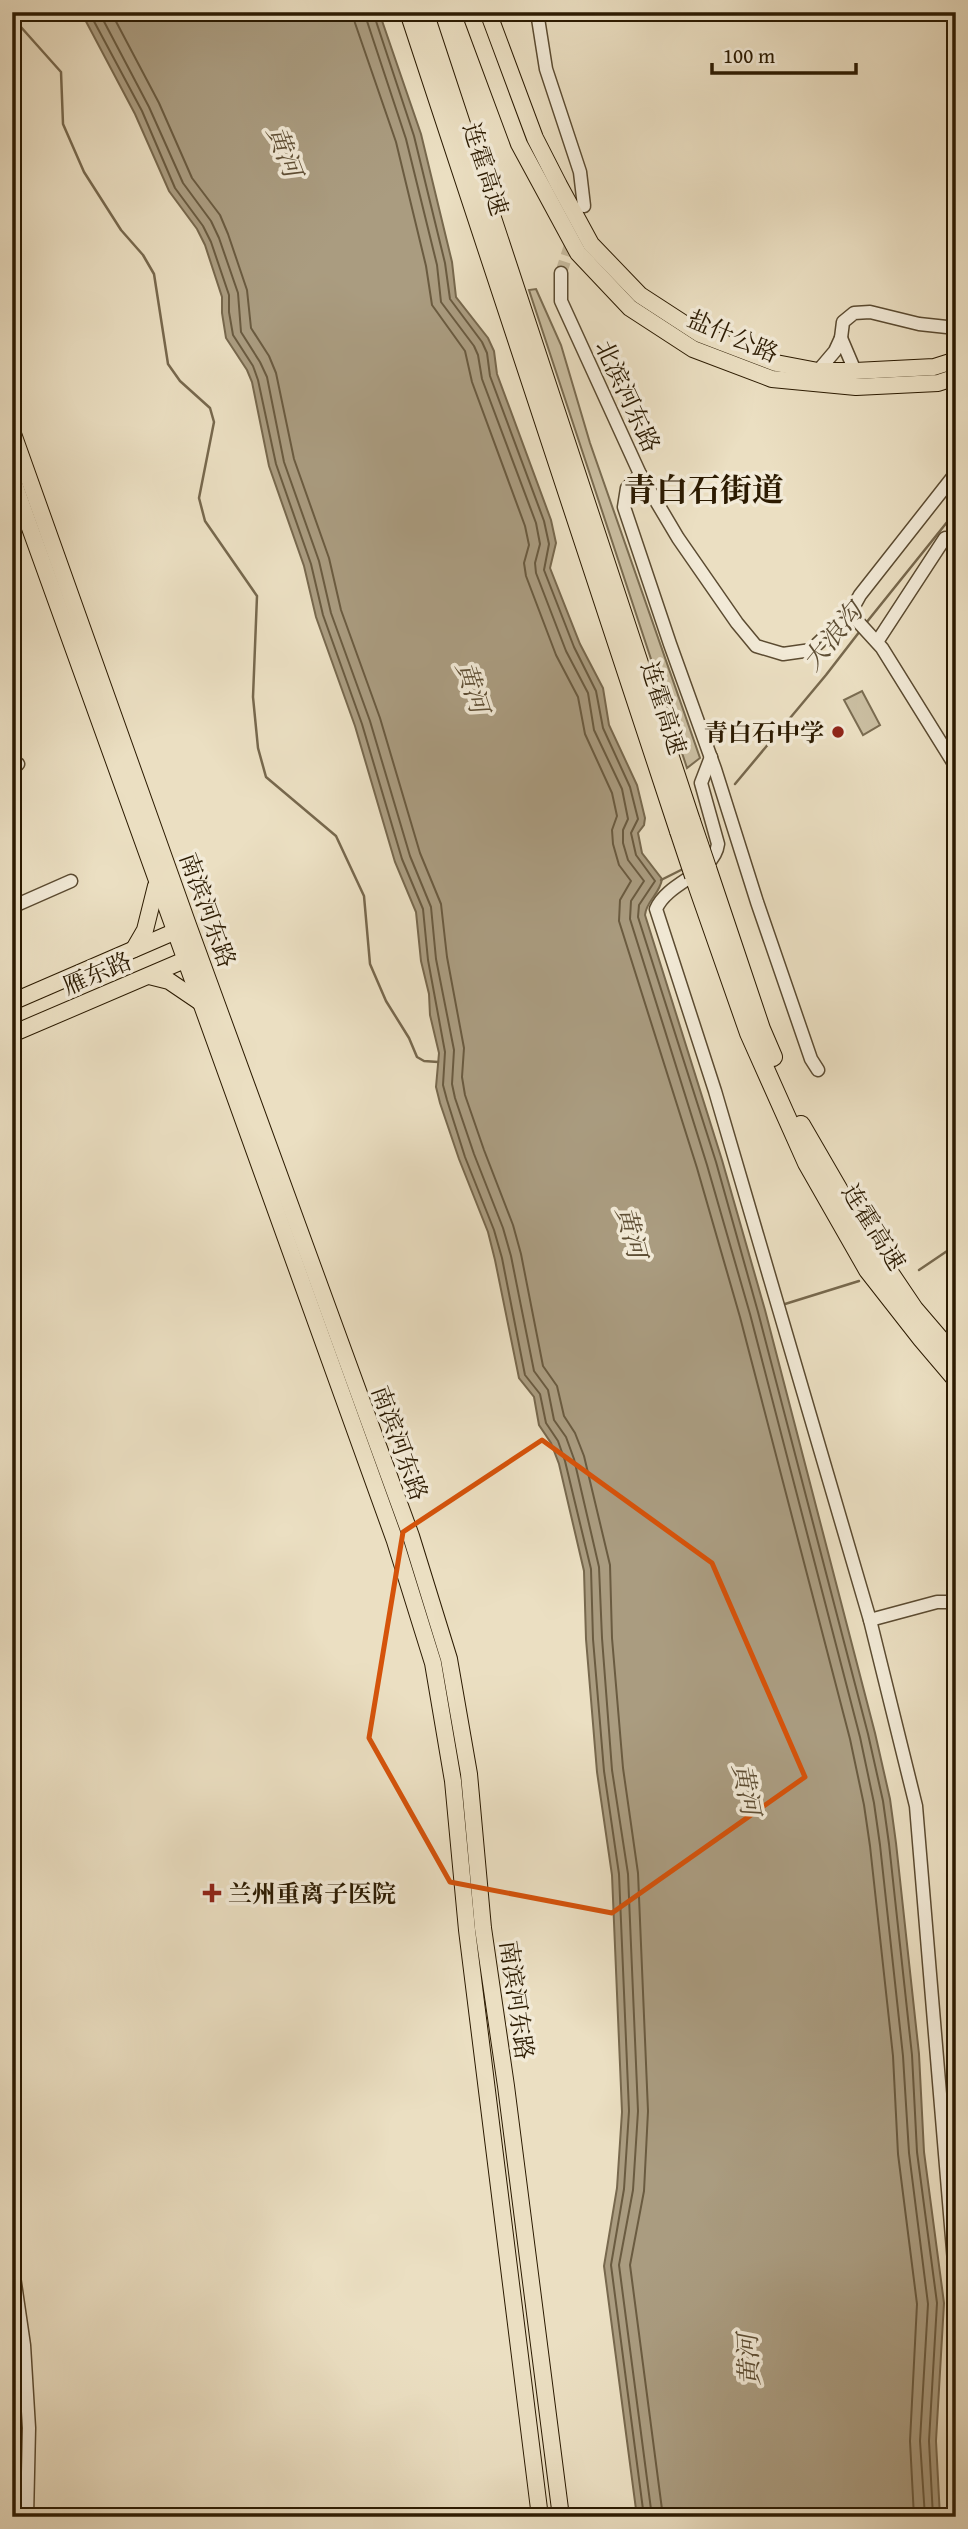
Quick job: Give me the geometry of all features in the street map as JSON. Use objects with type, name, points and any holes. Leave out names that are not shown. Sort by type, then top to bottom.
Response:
[{"type":"highway","name":"连霍高速","points":[[409,12],[685,826],[761,1029],[802,1126],[870,1244],[914,1309],[956,1358]]},
{"type":"highway","name":"连霍高速","points":[[424,12],[685,826]]},
{"type":"highway","name":"连霍高速","points":[[701,872],[749,1033],[807,1163],[868,1270],[956,1379]]},
{"type":"main road","name":"盐什公路","points":[[470,12],[519,144],[578,253],[630,308],[693,349],[772,379],[856,387],[938,383],[956,377]]},
{"type":"main road","name":"盐什公路","points":[[488,12],[535,138],[591,244],[640,295],[700,334],[776,363],[818,371],[855,371],[934,367],[956,360]]},
{"type":"main road","name":"南滨河东路","points":[[12,431],[181,928],[330,1341],[433,1663],[453,1782],[467,1930],[540,2517]]},
{"type":"main road","name":"南滨河东路","points":[[12,478],[157,883],[181,928]]},
{"type":"main road","points":[[134,949],[145,930],[157,883]]},
{"type":"main road","name":"雁东路","points":[[12,1002],[181,928]]},
{"type":"main road","name":"南滨河东路","points":[[192,957],[200,1002],[330,1341],[411,1536],[449,1659],[469,1774],[483,1928],[561,2517]]},
{"type":"main road","name":"雁东路","points":[[12,1034],[192,957]]},
{"type":"main road","points":[[149,976],[169,981],[200,1002]]},
{"type":"street","points":[[537,12],[545,69],[580,172],[584,206]]},
{"type":"street","name":"北滨河东路","points":[[561,273],[561,301],[640,474],[678,538],[756,646],[783,653],[811,650],[854,617]]},
{"type":"street","points":[[818,371],[835,351],[841,338],[843,322],[854,313],[870,312],[919,324],[956,328]]},
{"type":"street","points":[[841,338],[855,371]]},
{"type":"street","points":[[956,473],[860,595],[854,617],[875,639],[956,767]]},
{"type":"street","points":[[640,474],[626,488],[624,507],[715,769],[811,1059],[818,1070]]},
{"type":"street","points":[[875,639],[945,538],[956,545]]},
{"type":"street","points":[[710,757],[701,783],[718,844],[717,852],[713,860],[660,900],[656,909],[716,1091],[870,1620],[916,1806],[956,2286]]},
{"type":"street","points":[[12,907],[71,881]]},
{"type":"street","points":[[870,1620],[937,1602],[956,1602]]},
{"type":"street","points":[[12,2263],[24,2345],[29,2428],[27,2517]]},
{"type":"highlighted area","points":[[542,1440],[712,1563],[805,1777],[612,1913],[450,1882],[369,1738],[403,1532]]},
{"type":"shaded area","points":[[536,289],[561,345],[590,443],[700,758],[687,768],[529,290]]},
{"type":"shaded area","points":[[862,691],[880,725],[863,735],[844,700]]},
{"type":"water","name":"黄河","points":[[81,12],[379,12],[421,134],[452,262],[456,297],[488,338],[494,351],[497,374],[551,520],[556,543],[550,568],[580,644],[603,688],[609,725],[637,785],[645,818],[638,833],[642,853],[662,879],[645,915],[722,1160],[765,1310],[890,1799],[919,2054],[924,2152],[944,2303],[936,2441],[940,2517],[637,2517],[604,2266],[617,2188],[622,2112],[612,1875],[597,1772],[586,1639],[584,1571],[559,1464],[551,1443],[539,1425],[534,1397],[519,1378],[488,1232],[440,1103],[436,1087],[439,1053],[421,961],[416,912],[395,862],[355,726],[316,617],[304,566],[269,466],[252,382],[226,338],[222,297],[205,245],[197,229],[169,191],[135,114]]},
{"type":"waterway","points":[[12,17],[61,72],[63,124],[84,172],[121,230],[143,255],[154,274],[168,364],[180,381],[210,408],[214,422],[199,498],[205,521],[257,596],[253,697],[258,748],[266,777],[336,836],[364,896],[370,964],[386,1001],[409,1038],[417,1057],[424,1061],[438,1062]]},
{"type":"waterway","name":"大浪沟","points":[[866,623],[956,511]]},
{"type":"waterway","name":"大浪沟","points":[[735,784],[860,631]]},
{"type":"waterway","name":"大浪沟","points":[[661,880],[683,869]]},
{"type":"waterway","points":[[919,1270],[956,1245]]},
{"type":"waterway","points":[[785,1304],[859,1281]]},
{"type":"tunnel","points":[[561,273],[573,236]]},
{"type":"place","name":"青白石中学","points":[[838,732]]},
{"type":"place","name":"兰州重离子医院","points":[[212,1893]]},
{"type":"district","name":"青白石街道","points":[[704,489]]}]
